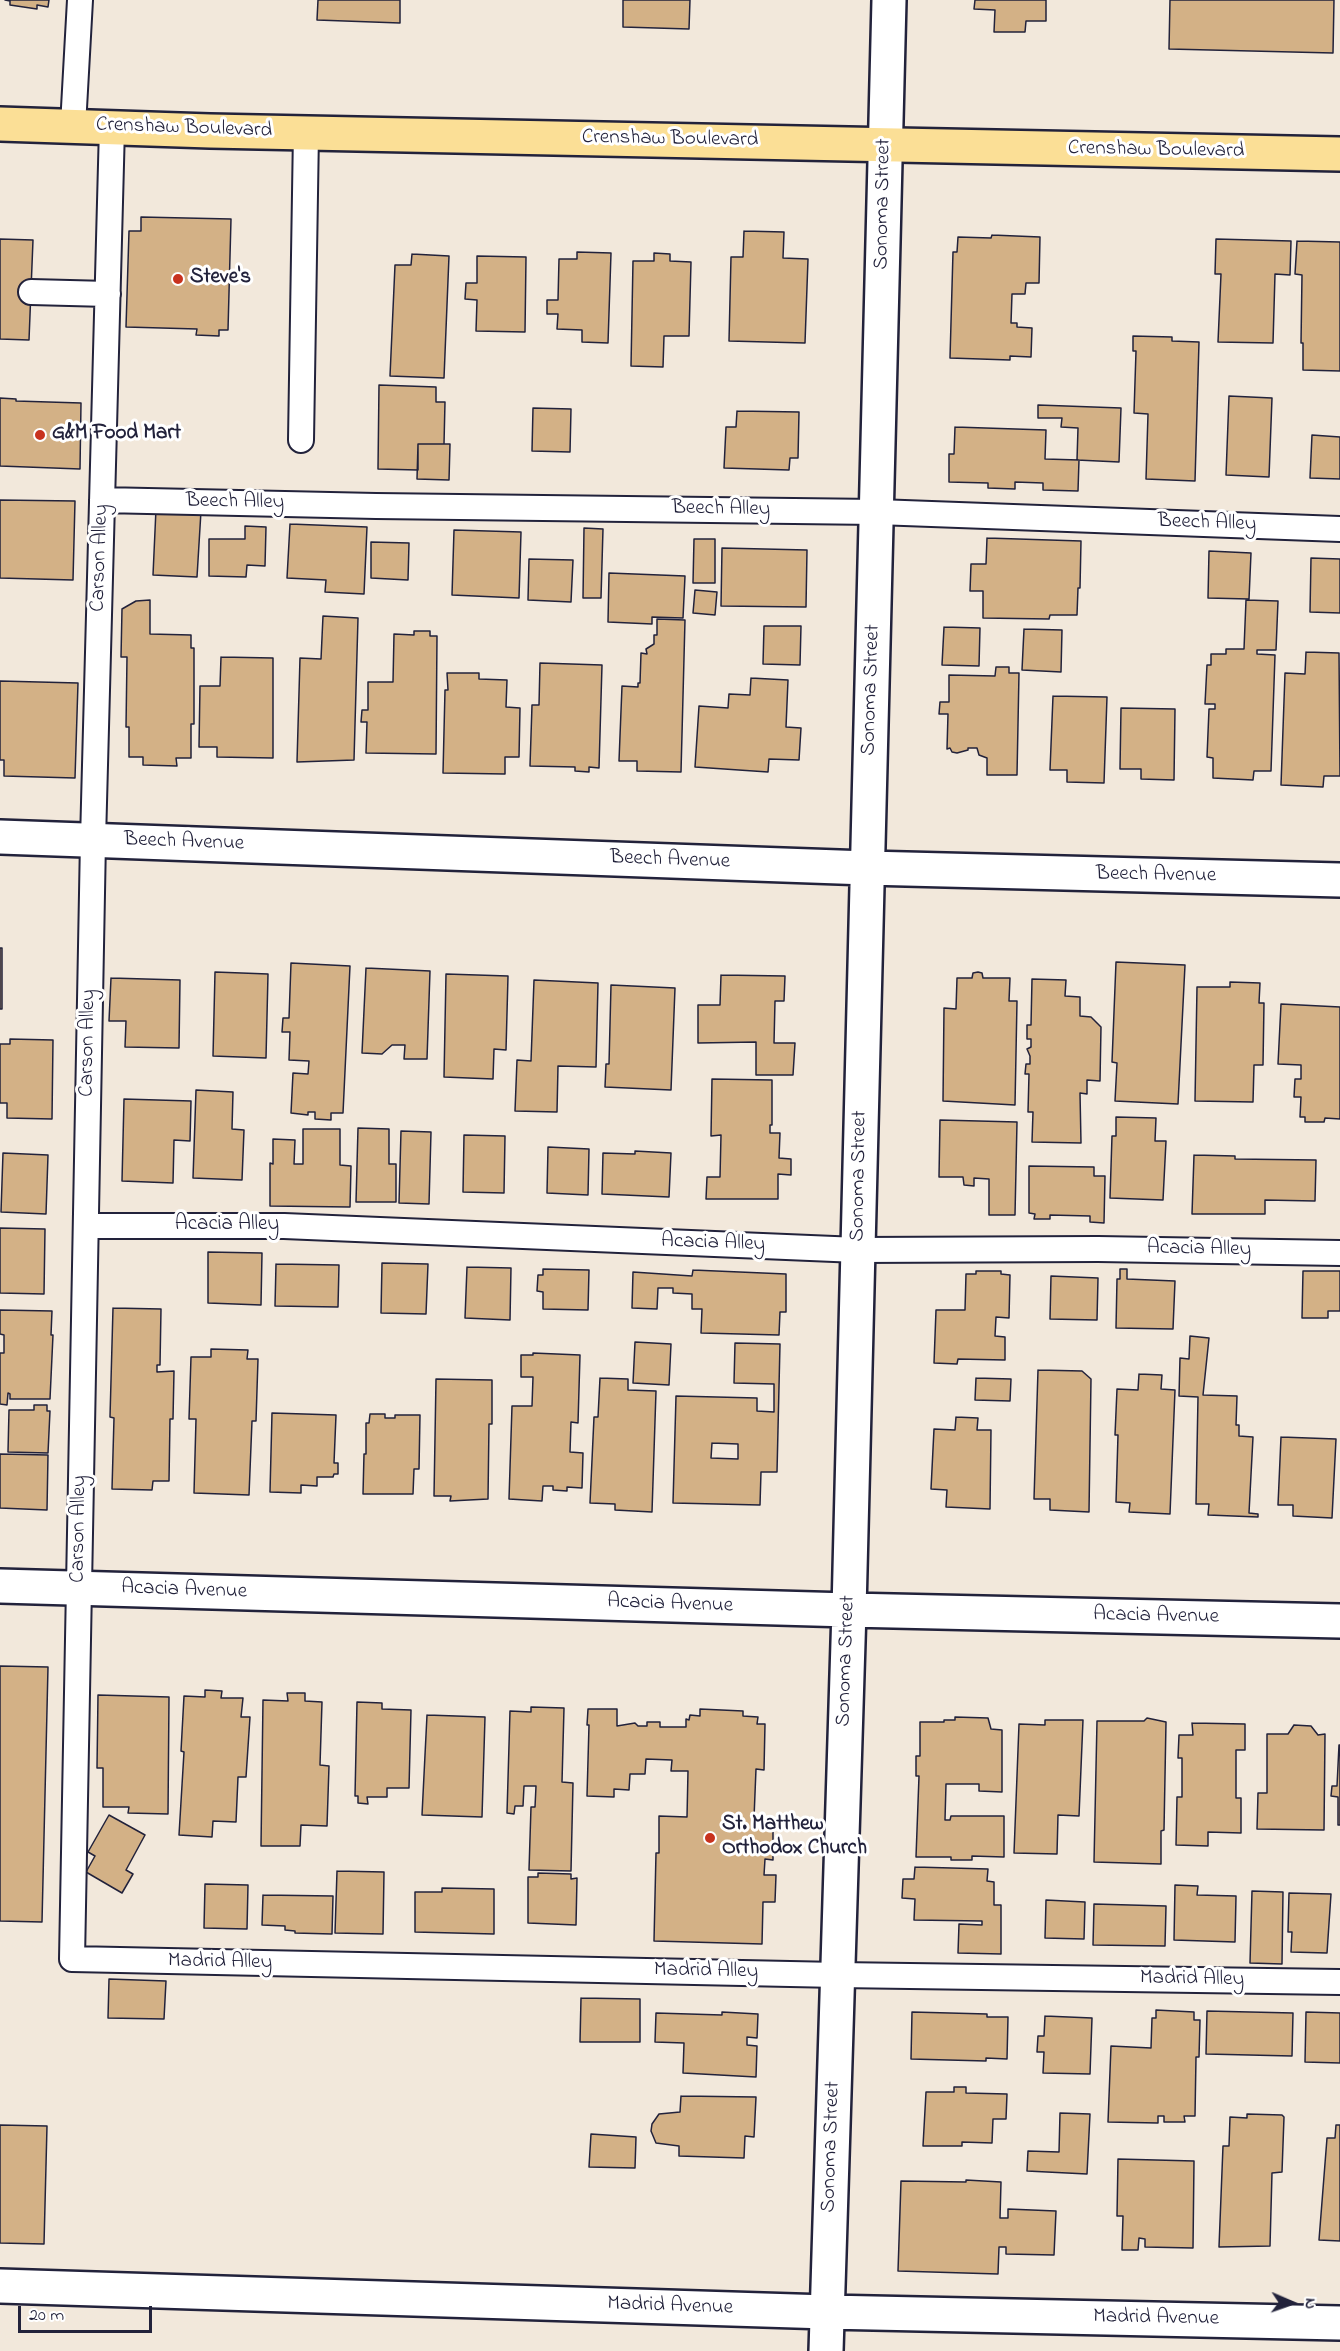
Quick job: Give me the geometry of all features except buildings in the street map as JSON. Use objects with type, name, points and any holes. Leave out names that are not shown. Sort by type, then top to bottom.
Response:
[{"type":"main road","name":"Crenshaw Boulevard","points":[[0,123],[112,128],[886,146],[1340,154]]},
{"type":"street","name":"Sonoma Street","points":[[826,2351],[849,1610],[889,0]]},
{"type":"street","name":"Beech Avenue","points":[[0,837],[867,868],[1340,880]]},
{"type":"street","name":"Acacia Avenue","points":[[0,1586],[849,1610],[1340,1621]]},
{"type":"street","name":"Madrid Avenue","points":[[0,2286],[827,2312],[1340,2323]]},
{"type":"lane","points":[[73,126],[80,0]]},
{"type":"lane","name":"Carson Alley","points":[[72,1959],[93,840],[112,128]]},
{"type":"lane","points":[[301,440],[306,132]]},
{"type":"lane","points":[[31,292],[108,294]]},
{"type":"lane","name":"Beech Alley","points":[[102,500],[364,506],[877,512],[1340,529]]},
{"type":"lane","name":"Acacia Alley","points":[[86,1226],[284,1226],[858,1250],[1098,1249],[1340,1253]]},
{"type":"lane","name":"Madrid Alley","points":[[72,1959],[838,1975],[1340,1982]]},
{"type":"place","name":"Steve's","points":[[178,279]]},
{"type":"place","name":"G&M Food Mart","points":[[40,435]]},
{"type":"place","name":"St. Matthew Orthodox Church","points":[[710,1838]]}]
